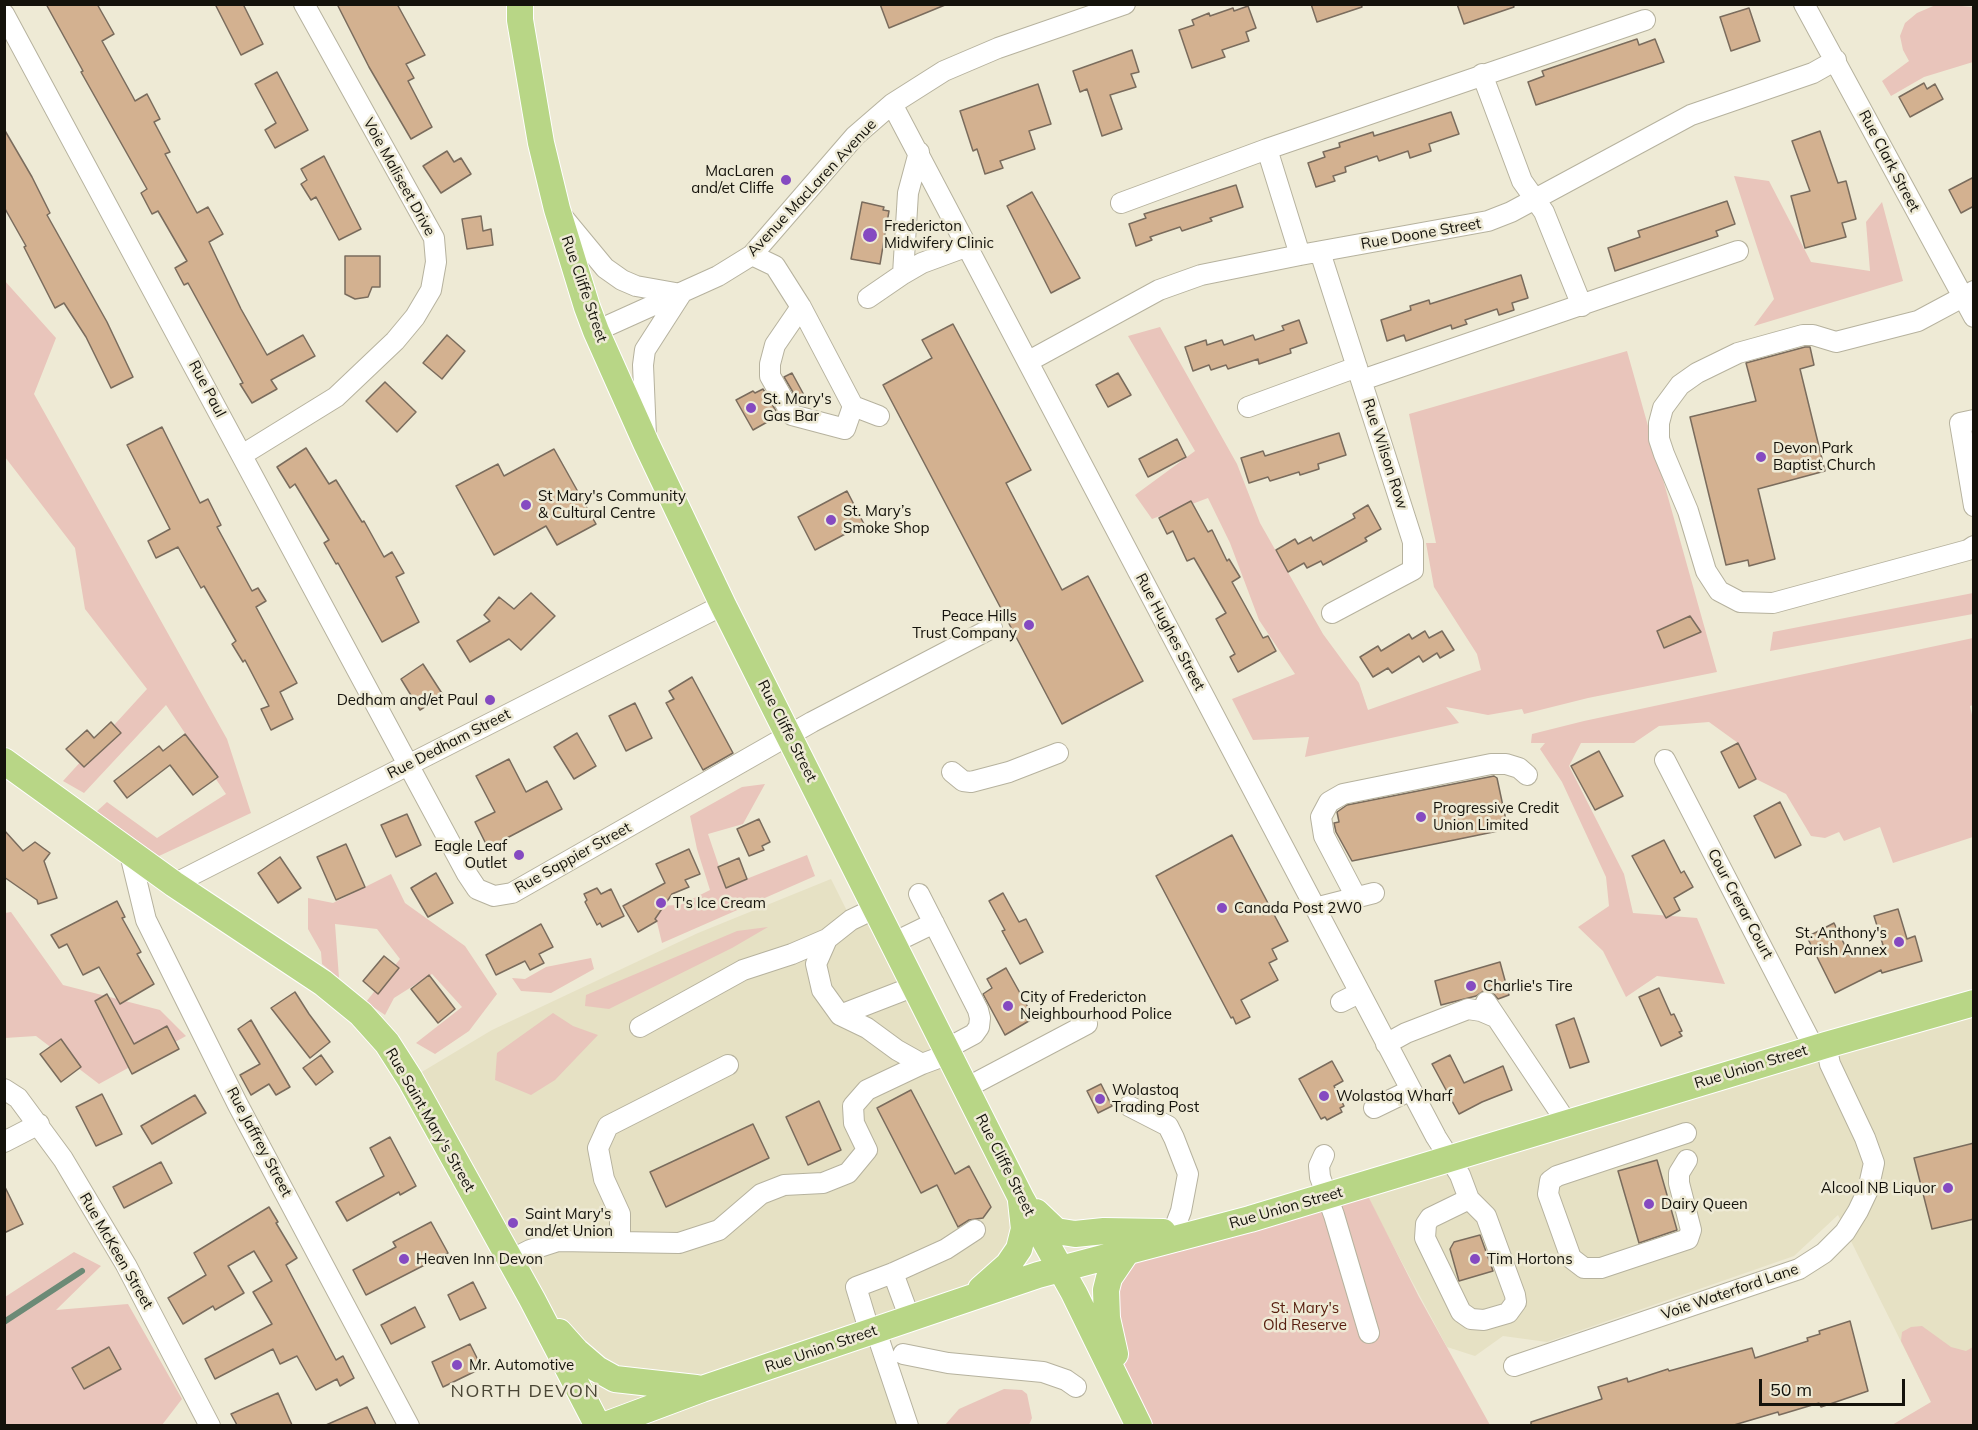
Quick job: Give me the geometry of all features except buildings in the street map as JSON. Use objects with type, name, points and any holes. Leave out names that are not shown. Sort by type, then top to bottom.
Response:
[{"type":"main road","name":"Rue Cliffe Street","points":[[520,4],[520,20],[541,143],[557,209],[596,331],[723,605],[947,1052],[1021,1198],[1061,1269],[1138,1425]]},
{"type":"main road","name":"Rue Saint Mary's Street","points":[[4,761],[174,884],[323,983],[361,1014],[387,1043],[415,1088],[532,1299],[598,1425]]},
{"type":"main road","name":"Rue Union Street","points":[[603,1425],[971,1297],[1061,1269],[1082,1265],[1184,1232],[1250,1219],[1327,1197],[1820,1047],[1974,1003]]},
{"type":"main road","points":[[1021,1198],[1056,1231],[1075,1234],[1104,1231],[1184,1232]]},
{"type":"main road","points":[[971,1297],[1008,1265],[1019,1249],[1024,1229],[1021,1198]]},
{"type":"main road","points":[[1125,1399],[1107,1318],[1106,1290],[1109,1278],[1128,1250]]},
{"type":"main road","points":[[532,1299],[576,1351],[597,1369],[615,1379],[702,1389]]},
{"type":"street","name":"Voie Maliseet Drive","points":[[242,455],[336,397],[366,370],[415,317],[431,290],[436,262],[434,238],[304,4]]},
{"type":"street","name":"Avenue MacLaren Avenue","points":[[596,331],[718,276],[752,255],[855,136],[892,104],[944,71],[998,48],[1125,4]]},
{"type":"street","name":"Rue Clark Street","points":[[1804,4],[1967,294],[1974,317]]},
{"type":"street","name":"Rue Paul","points":[[4,14],[409,764]]},
{"type":"street","points":[[1121,203],[1267,149],[1645,20]]},
{"type":"street","name":"Rue Doone Street","points":[[1029,361],[1160,290],[1202,275],[1488,221],[1691,115],[1813,74],[1836,60]]},
{"type":"street","points":[[1482,74],[1522,181],[1544,212],[1582,306]]},
{"type":"street","name":"Rue Hughes Street","points":[[892,104],[1386,1044],[1436,1137],[1460,1175],[1469,1199],[1486,1216],[1516,1302],[1508,1313],[1484,1320],[1471,1319],[1461,1312],[1425,1238],[1426,1224],[1430,1218],[1469,1199]]},
{"type":"street","points":[[1267,149],[1300,255]]},
{"type":"street","points":[[903,274],[908,193],[919,152]]},
{"type":"street","points":[[557,209],[605,268],[622,280],[636,286],[681,294],[645,350],[643,365],[646,443]]},
{"type":"street","points":[[868,298],[922,263],[968,246]]},
{"type":"street","points":[[1248,407],[1582,306],[1738,251]]},
{"type":"street","name":"Rue Wilson Row","points":[[1320,252],[1413,542],[1413,570],[1332,613]]},
{"type":"street","points":[[752,255],[775,266],[801,306],[853,405],[879,416]]},
{"type":"street","points":[[1967,294],[1917,321],[1836,342],[1813,335],[1803,335],[1738,353],[1697,373],[1680,385],[1663,408],[1659,423],[1659,439],[1685,505],[1711,582],[1719,591],[1740,602],[1773,603],[1968,550],[1974,546]]},
{"type":"street","points":[[801,306],[775,345],[770,364],[770,376],[792,415],[845,429],[853,405]]},
{"type":"street","points":[[1974,420],[1960,423],[1974,506]]},
{"type":"street","name":"Rue Dedham Street","points":[[174,884],[723,605]]},
{"type":"street","name":"Rue Sappier Street","points":[[409,764],[477,889],[494,896],[512,893],[789,735],[992,628]]},
{"type":"street","points":[[952,772],[963,781],[971,782],[1009,772],[1058,753]]},
{"type":"street","name":"Cour Crerar Court","points":[[1665,760],[1820,1047]]},
{"type":"street","points":[[1316,908],[1365,895],[1324,836],[1321,817],[1329,802],[1342,794],[1491,764],[1519,768],[1527,775]]},
{"type":"street","name":"Rue Jaffrey Street","points":[[129,850],[146,920],[238,1105],[409,1425]]},
{"type":"street","points":[[510,1260],[558,1241],[679,1244],[719,1230],[761,1194],[784,1185],[823,1183],[848,1173],[867,1150],[854,1123],[853,1106],[867,1090],[947,1052],[974,1034],[979,1027],[978,1010],[919,894]]},
{"type":"street","points":[[640,1027],[743,970],[792,954],[827,939],[851,920],[876,908]]},
{"type":"street","points":[[893,943],[934,923]]},
{"type":"street","points":[[827,939],[816,964],[822,990],[840,1015],[867,1028],[897,1050],[922,1064]]},
{"type":"street","points":[[840,1015],[915,986]]},
{"type":"street","points":[[1341,1002],[1359,993]]},
{"type":"street","points":[[1386,1044],[1406,1033],[1468,1010],[1490,1010],[1567,1123]]},
{"type":"street","points":[[966,1088],[1087,1024]]},
{"type":"street","name":"Voie Waterford Lane","points":[[1514,1366],[1798,1269],[1824,1253],[1845,1232],[1868,1190],[1874,1162],[1865,1138],[1820,1047]]},
{"type":"street","points":[[620,1241],[620,1214],[604,1179],[598,1148],[608,1126],[728,1065]]},
{"type":"street","name":"Rue McKeen Street","points":[[4,1089],[18,1098],[63,1159],[126,1264],[210,1425]]},
{"type":"street","points":[[1374,1108],[1411,1090]]},
{"type":"street","points":[[1129,1106],[1168,1126],[1174,1137],[1188,1174],[1181,1211],[1184,1232]]},
{"type":"street","points":[[4,1142],[39,1124]]},
{"type":"street","points":[[1686,1133],[1557,1176],[1550,1181],[1548,1194],[1571,1258],[1577,1264],[1592,1269],[1688,1239],[1691,1230],[1679,1183],[1679,1173],[1687,1160]]},
{"type":"street","points":[[1324,1155],[1319,1166],[1320,1177],[1334,1215],[1368,1333]]},
{"type":"street","points":[[908,1425],[856,1287],[946,1249],[975,1230]]},
{"type":"street","points":[[893,1273],[910,1319]]},
{"type":"street","points":[[903,1354],[948,1363],[1043,1372],[1066,1380],[1076,1387]]},
{"type":"shaded area","points":[[831,879],[851,919],[876,908],[1024,1229],[971,1297],[876,1331],[908,1425],[598,1425],[410,1079],[492,1030],[698,933]]},
{"type":"shaded area","points":[[1973,1003],[1973,1379],[1931,1402],[1838,1215],[1794,1256],[1547,1342],[1503,1336],[1475,1356],[1447,1347],[1363,1186]]},
{"type":"green space","points":[[1938,4],[1973,7],[1973,62],[1924,77],[1891,96],[1882,81],[1909,61],[1903,50],[1900,36],[1905,23],[1917,13]]},
{"type":"green space","points":[[1734,176],[1769,181],[1811,262],[1870,271],[1866,222],[1882,202],[1903,281],[1754,326],[1774,299]]},
{"type":"green space","points":[[4,280],[56,338],[34,394],[227,739],[251,813],[159,856],[95,813],[107,802],[157,838],[226,794],[166,705],[84,793],[63,781],[147,689],[85,609],[75,548],[5,457]]},
{"type":"green space","points":[[1160,327],[1237,464],[1260,523],[1323,634],[1359,683],[1368,710],[1481,670],[1477,654],[1434,587],[1426,543],[1436,543],[1409,414],[1627,351],[1717,672],[1588,698],[1524,714],[1522,709],[1488,715],[1446,707],[1459,723],[1305,757],[1309,737],[1253,740],[1232,699],[1295,674],[1259,620],[1230,543],[1208,498],[1152,519],[1135,495],[1195,451],[1128,336]]},
{"type":"green space","points":[[1973,593],[1973,614],[1770,651],[1773,632]]},
{"type":"green space","points":[[1973,638],[1973,705],[1970,706],[1974,724],[1973,837],[1893,863],[1880,827],[1844,841],[1839,832],[1825,838],[1811,836],[1786,794],[1756,779],[1738,743],[1709,722],[1659,726],[1634,743],[1581,743],[1569,766],[1624,874],[1633,913],[1697,918],[1725,984],[1657,976],[1626,997],[1603,951],[1578,927],[1609,906],[1606,877],[1562,782],[1540,749],[1545,743],[1531,743],[1532,734]]},
{"type":"green space","points":[[765,784],[743,824],[708,834],[726,887],[807,855],[815,876],[662,943],[653,906],[680,905],[710,890],[697,849],[690,816],[742,787]]},
{"type":"green space","points":[[391,874],[405,903],[465,946],[497,994],[469,1031],[435,1054],[416,1043],[462,1007],[432,974],[394,998],[385,1015],[366,1002],[400,959],[377,929],[335,924],[339,978],[322,964],[321,952],[308,929],[308,898],[333,903]]},
{"type":"green space","points":[[11,912],[63,985],[160,1010],[186,1036],[99,1084],[36,1036],[5,1038],[5,913]]},
{"type":"green space","points":[[768,927],[732,948],[609,1009],[585,1006],[586,995],[737,931]]},
{"type":"green space","points":[[591,958],[594,969],[551,993],[521,991],[512,978],[525,979],[546,967]]},
{"type":"green space","points":[[553,1013],[573,1026],[598,1035],[555,1080],[531,1095],[495,1080],[497,1053]]},
{"type":"green space","name":"St. Mary's Old Reserve","points":[[1363,1186],[1419,1297],[1490,1425],[1139,1425],[1125,1399],[1109,1278],[1128,1250]]},
{"type":"green space","points":[[74,1252],[101,1266],[56,1310],[128,1304],[182,1399],[162,1425],[5,1426],[5,1297]]},
{"type":"green space","points":[[1922,1326],[1951,1347],[1966,1351],[1973,1347],[1973,1425],[1892,1425],[1931,1402],[1901,1341],[1902,1332],[1911,1327]]},
{"type":"green space","points":[[1004,1389],[1022,1390],[1027,1394],[1032,1418],[1029,1425],[945,1425],[959,1409]]},
{"type":"waterway","points":[[4,1322],[82,1271]]},
{"type":"place","name":"MacLaren and/et Cliffe","points":[[786,180]]},
{"type":"place","name":"Fredericton Midwifery Clinic","points":[[870,235]]},
{"type":"place","name":"St. Mary's Gas Bar","points":[[751,408]]},
{"type":"place","name":"Devon Park Baptist Church","points":[[1761,457]]},
{"type":"place","name":"St Mary's Community & Cultural Centre","points":[[526,505]]},
{"type":"place","name":"St. Mary’s Smoke Shop","points":[[831,520]]},
{"type":"place","name":"Peace Hills Trust Company","points":[[1029,625]]},
{"type":"place","name":"Dedham and/et Paul","points":[[490,700]]},
{"type":"place","name":"Progressive Credit Union Limited","points":[[1421,817]]},
{"type":"place","name":"Eagle Leaf Outlet","points":[[519,855]]},
{"type":"place","name":"T's Ice Cream","points":[[661,903]]},
{"type":"place","name":"Canada Post 2W0","points":[[1222,908]]},
{"type":"place","name":"St. Anthony's Parish Annex","points":[[1899,942]]},
{"type":"place","name":"Charlie's Tire","points":[[1471,986]]},
{"type":"place","name":"City of Fredericton Neighbourhood Police","points":[[1008,1006]]},
{"type":"place","name":"Wolastoq Wharf","points":[[1324,1096]]},
{"type":"place","name":"Wolastoq Trading Post","points":[[1100,1099]]},
{"type":"place","name":"Alcool NB Liquor","points":[[1948,1188]]},
{"type":"place","name":"Dairy Queen","points":[[1649,1204]]},
{"type":"place","name":"Saint Mary's and/et Union","points":[[513,1223]]},
{"type":"place","name":"Heaven Inn Devon","points":[[404,1259]]},
{"type":"place","name":"Tim Hortons","points":[[1475,1259]]},
{"type":"place","name":"Mr. Automotive","points":[[457,1365]]},
{"type":"district","name":"NORTH DEVON","points":[[525,1392]]}]
